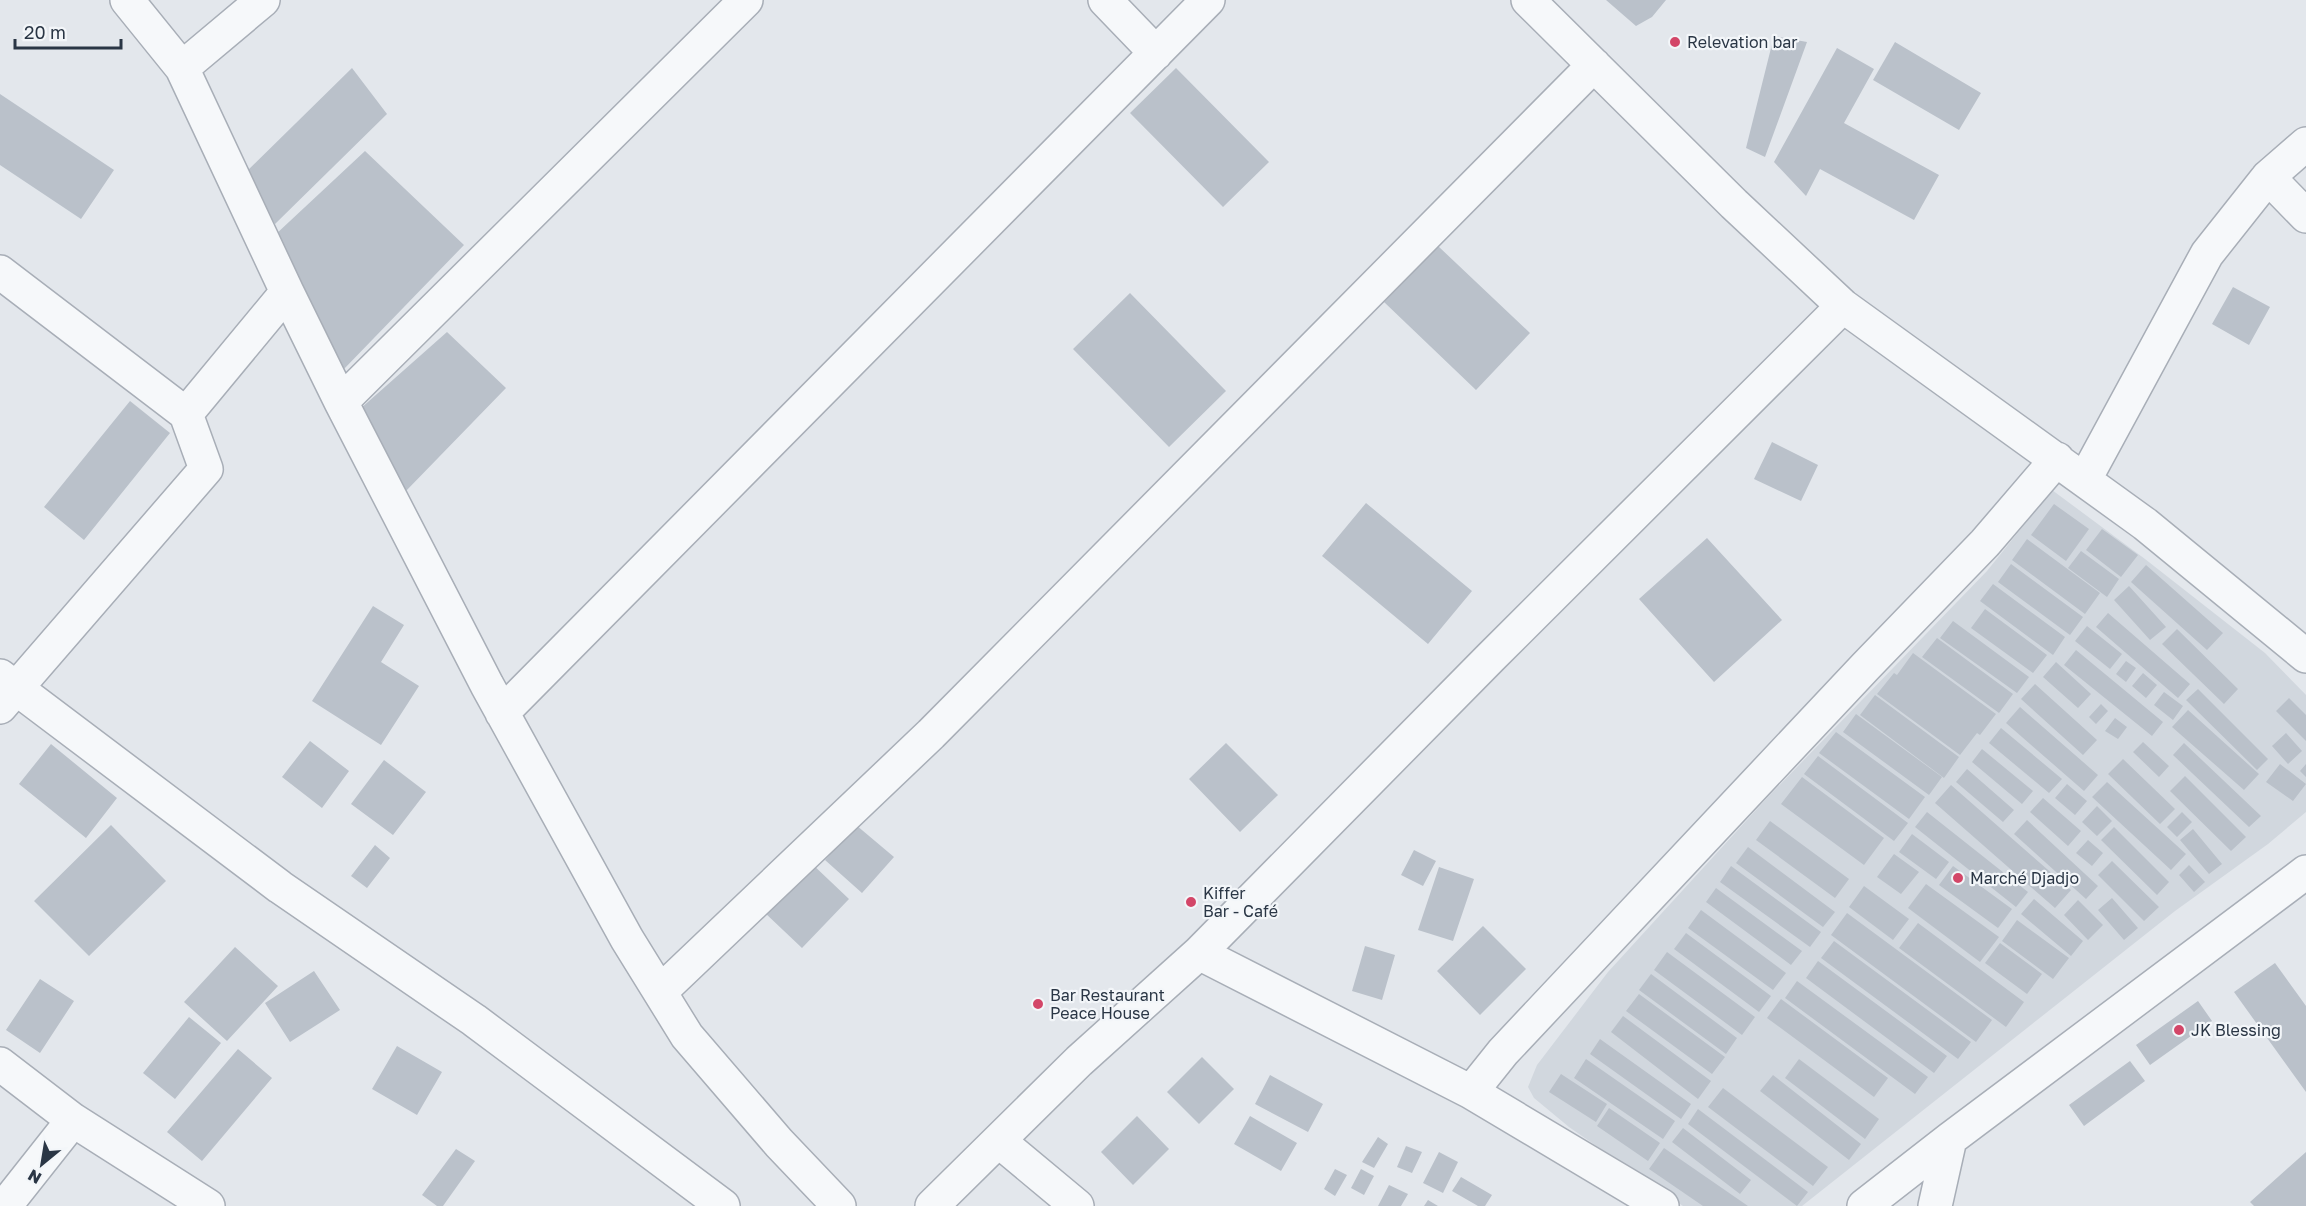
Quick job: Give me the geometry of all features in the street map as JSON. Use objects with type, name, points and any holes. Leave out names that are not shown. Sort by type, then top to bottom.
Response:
[{"type":"street","points":[[127,0],[182,68],[341,402],[502,713],[627,939],[687,1036],[779,1143],[839,1206]]},
{"type":"street","points":[[182,68],[263,0]]},
{"type":"street","points":[[341,402],[746,0]]},
{"type":"street","points":[[1105,0],[1156,52]]},
{"type":"street","points":[[502,713],[1208,0]]},
{"type":"street","points":[[1528,0],[1734,204],[1843,306],[2085,479],[2220,584],[2306,656]]},
{"type":"street","points":[[660,992],[931,734],[1594,66]]},
{"type":"street","points":[[2085,479],[2207,254],[2268,177],[2306,144]]},
{"type":"street","points":[[2268,177],[2306,216]]},
{"type":"street","points":[[0,272],[186,414],[206,469],[6,690],[280,887],[474,1020],[723,1206]]},
{"type":"street","points":[[186,414],[287,292]]},
{"type":"street","points":[[932,1206],[1079,1061],[1199,953],[1490,658],[1843,306]]},
{"type":"street","points":[[1471,1092],[1511,1043],[1985,543],[2057,459]]},
{"type":"street","points":[[1864,1206],[2306,872]]},
{"type":"street","points":[[1199,953],[1471,1092],[1662,1206]]},
{"type":"street","points":[[0,1064],[73,1120],[208,1206]]},
{"type":"street","points":[[5,1206],[73,1120]]},
{"type":"street","points":[[1935,1206],[1950,1139]]},
{"type":"street","points":[[999,1141],[1077,1206]]},
{"type":"shaded area","name":"Marché Djadjo","points":[[2052,490],[2265,653],[2306,695],[2306,812],[2268,844],[2175,911],[1802,1206],[1683,1206],[1569,1127],[1534,1098],[1528,1087],[1537,1065],[1608,972],[1767,798],[1987,571]]},
{"type":"building","points":[[1606,0],[1666,0],[1652,17],[1636,26]]},
{"type":"building","points":[[1774,36],[1807,42],[1765,157],[1746,148]]},
{"type":"building","points":[[1895,42],[1981,93],[1959,130],[1873,80]]},
{"type":"building","points":[[1837,48],[1874,69],[1844,123],[1939,175],[1914,220],[1820,169],[1806,196],[1774,162]]},
{"type":"building","points":[[352,68],[387,114],[275,224],[245,173]]},
{"type":"building","points":[[1176,68],[1269,162],[1223,207],[1130,113]]},
{"type":"building","points":[[0,94],[114,170],[81,219],[0,165]]},
{"type":"building","points":[[365,151],[464,245],[344,369],[275,235]]},
{"type":"building","points":[[1438,246],[1530,333],[1476,390],[1384,302]]},
{"type":"building","points":[[2233,287],[2270,307],[2249,345],[2212,324]]},
{"type":"building","points":[[1130,293],[1226,391],[1169,447],[1073,349]]},
{"type":"building","points":[[447,332],[506,388],[405,492],[360,409]]},
{"type":"building","points":[[130,401],[170,433],[84,540],[44,507]]},
{"type":"building","points":[[1772,442],[1818,465],[1801,501],[1754,479]]},
{"type":"building","points":[[1366,503],[1472,591],[1428,644],[1322,556]]},
{"type":"building","points":[[2054,504],[2089,529],[2066,561],[2031,535]]},
{"type":"building","points":[[2102,529],[2138,555],[2121,577],[2086,550]]},
{"type":"building","points":[[1707,538],[1782,620],[1714,682],[1639,599]]},
{"type":"building","points":[[2027,539],[2100,593],[2085,614],[2012,560]]},
{"type":"building","points":[[2081,551],[2119,579],[2107,597],[2068,568]]},
{"type":"building","points":[[2011,564],[2083,617],[2070,635],[1998,582]]},
{"type":"building","points":[[2146,565],[2223,633],[2207,650],[2131,582]]},
{"type":"building","points":[[1993,584],[2065,637],[2053,655],[1980,601]]},
{"type":"building","points":[[2129,586],[2166,627],[2150,640],[2114,600]]},
{"type":"building","points":[[373,606],[404,625],[381,662],[419,686],[381,745],[312,701]]},
{"type":"building","points":[[1985,609],[2047,655],[2033,673],[1971,628]]},
{"type":"building","points":[[2108,613],[2190,684],[2178,698],[2096,627]]},
{"type":"building","points":[[1953,621],[2029,677],[2017,693],[1940,638]]},
{"type":"building","points":[[2087,626],[2122,654],[2110,669],[2075,641]]},
{"type":"building","points":[[2177,629],[2238,689],[2224,704],[2162,644]]},
{"type":"building","points":[[1937,638],[2013,694],[1999,713],[1922,657]]},
{"type":"building","points":[[2076,650],[2163,722],[2152,736],[2064,665]]},
{"type":"building","points":[[1913,653],[1996,714],[1980,735],[1977,733],[1960,755],[1877,694],[1894,673],[1897,675]]},
{"type":"building","points":[[2126,661],[2136,668],[2126,682],[2116,674]]},
{"type":"building","points":[[2056,662],[2091,694],[2078,708],[2043,677]]},
{"type":"building","points":[[2143,673],[2157,685],[2146,698],[2132,686]]},
{"type":"building","points":[[2035,684],[2097,740],[2083,755],[2021,699]]},
{"type":"building","points":[[2198,689],[2268,759],[2257,770],[2186,700]]},
{"type":"building","points":[[2164,692],[2183,706],[2173,720],[2154,705]]},
{"type":"building","points":[[1875,695],[1959,757],[1944,778],[1860,715]]},
{"type":"building","points":[[2289,698],[2306,715],[2306,741],[2276,711]]},
{"type":"building","points":[[2101,704],[2108,711],[2096,724],[2089,717]]},
{"type":"building","points":[[2020,707],[2098,775],[2084,791],[2006,723]]},
{"type":"building","points":[[2188,710],[2259,774],[2244,790],[2172,727]]},
{"type":"building","points":[[1856,714],[1942,777],[1929,795],[1843,732]]},
{"type":"building","points":[[2115,718],[2127,727],[2118,739],[2105,731]]},
{"type":"building","points":[[2001,728],[2062,779],[2049,793],[1989,743]]},
{"type":"building","points":[[1836,732],[1925,797],[1909,819],[1819,753]]},
{"type":"building","points":[[2286,733],[2302,751],[2288,764],[2272,746]]},
{"type":"building","points":[[310,741],[349,771],[322,808],[282,777]]},
{"type":"building","points":[[2143,742],[2169,766],[2159,777],[2133,752]]},
{"type":"building","points":[[1226,743],[1278,795],[1240,832],[1189,779]]},
{"type":"building","points":[[2184,743],[2261,816],[2249,827],[2173,755]]},
{"type":"building","points":[[51,744],[117,798],[86,838],[19,784]]},
{"type":"building","points":[[1982,749],[2033,791],[2022,804],[1972,762]]},
{"type":"building","points":[[1818,756],[1908,823],[1894,841],[1804,774]]},
{"type":"building","points":[[2123,759],[2175,809],[2160,824],[2108,774]]},
{"type":"building","points":[[384,760],[426,792],[393,835],[351,804]]},
{"type":"building","points":[[2280,764],[2306,784],[2293,801],[2266,782]]},
{"type":"building","points":[[2306,764],[2306,777],[2300,771]]},
{"type":"building","points":[[1967,769],[2014,810],[2003,822],[1956,782]]},
{"type":"building","points":[[2185,776],[2246,837],[2231,851],[2170,791]]},
{"type":"building","points":[[1802,777],[1884,838],[1864,865],[1781,804]]},
{"type":"building","points":[[2107,782],[2186,854],[2171,870],[2092,797]]},
{"type":"building","points":[[2067,784],[2087,801],[2075,815],[2055,798]]},
{"type":"building","points":[[1951,785],[2071,890],[2055,908],[1935,803]]},
{"type":"building","points":[[2043,798],[2081,831],[2068,846],[2030,812]]},
{"type":"building","points":[[2097,806],[2112,821],[2097,836],[2082,822]]},
{"type":"building","points":[[1927,812],[2028,892],[2016,907],[1915,827]]},
{"type":"building","points":[[2182,812],[2192,822],[2177,837],[2167,827]]},
{"type":"building","points":[[2027,820],[2098,886],[2086,899],[2014,834]]},
{"type":"building","points":[[1770,821],[1849,879],[1835,898],[1756,840]]},
{"type":"building","points":[[111,825],[166,881],[89,956],[34,901]]},
{"type":"building","points":[[856,825],[894,857],[862,893],[825,860]]},
{"type":"building","points":[[2114,827],[2169,882],[2157,895],[2101,840]]},
{"type":"building","points":[[2193,829],[2222,864],[2209,874],[2180,840]]},
{"type":"building","points":[[1912,834],[1949,862],[1936,879],[1899,852]]},
{"type":"building","points":[[2088,840],[2103,853],[2092,866],[2076,853]]},
{"type":"building","points":[[375,845],[390,858],[367,888],[351,876]]},
{"type":"building","points":[[1748,847],[1835,912],[1823,927],[1736,863]]},
{"type":"building","points":[[1414,850],[1436,861],[1423,886],[1401,875]]},
{"type":"building","points":[[1894,854],[1919,872],[1901,894],[1877,877]]},
{"type":"building","points":[[2112,861],[2159,907],[2144,921],[2098,875]]},
{"type":"building","points":[[810,862],[849,899],[802,948],[764,912]]},
{"type":"building","points":[[2189,865],[2205,882],[2194,892],[2179,875]]},
{"type":"building","points":[[1731,866],[1821,932],[1810,947],[1720,882]]},
{"type":"building","points":[[1953,866],[2012,909],[1998,928],[1939,885]]},
{"type":"building","points":[[1439,867],[1474,879],[1453,941],[1418,930]]},
{"type":"building","points":[[1926,884],[1999,937],[1980,962],[1908,908]]},
{"type":"building","points":[[1864,886],[1909,919],[1893,940],[1849,907]]},
{"type":"building","points":[[1716,888],[1802,951],[1791,965],[1706,902]]},
{"type":"building","points":[[2112,898],[2138,928],[2124,940],[2098,910]]},
{"type":"building","points":[[2034,899],[2083,941],[2071,956],[2021,914]]},
{"type":"building","points":[[2078,900],[2103,925],[2088,940],[2064,915]]},
{"type":"building","points":[[1701,910],[1786,973],[1773,990],[1688,928]]},
{"type":"building","points":[[1847,913],[1992,1020],[1976,1042],[1831,935]]},
{"type":"building","points":[[2017,920],[2069,958],[2053,979],[2002,941]]},
{"type":"building","points":[[1918,923],[2024,1002],[2006,1027],[1899,948]]},
{"type":"building","points":[[1483,926],[1526,969],[1480,1015],[1437,971]]},
{"type":"building","points":[[1686,933],[1771,996],[1759,1012],[1674,949]]},
{"type":"building","points":[[1834,941],[1971,1042],[1958,1059],[1821,958]]},
{"type":"building","points":[[2000,943],[2042,974],[2027,994],[1985,963]]},
{"type":"building","points":[[1365,946],[1395,955],[1382,1000],[1352,991]]},
{"type":"building","points":[[235,947],[278,986],[227,1041],[184,1002]]},
{"type":"building","points":[[1667,952],[1755,1017],[1742,1035],[1654,970]]},
{"type":"building","points":[[1818,961],[1947,1056],[1934,1073],[1806,978]]},
{"type":"building","points":[[2275,963],[2306,1006],[2306,1092],[2234,992]]},
{"type":"building","points":[[314,971],[340,1010],[290,1042],[265,1003]]},
{"type":"building","points":[[1651,974],[1737,1038],[1726,1054],[1639,990]]},
{"type":"building","points":[[40,979],[74,1001],[40,1053],[6,1030]]},
{"type":"building","points":[[1797,981],[1928,1077],[1915,1094],[1785,998]]},
{"type":"building","points":[[1639,994],[1725,1057],[1712,1074],[1626,1011]]},
{"type":"building","points":[[1781,999],[1888,1078],[1874,1097],[1767,1018]]},
{"type":"building","points":[[2198,1001],[2212,1021],[2150,1065],[2136,1045]]},
{"type":"building","points":[[1623,1016],[1711,1081],[1698,1099],[1611,1032]]},
{"type":"building","points":[[189,1017],[221,1043],[175,1099],[143,1073]]},
{"type":"building","points":[[1600,1039],[1691,1104],[1681,1119],[1590,1054]]},
{"type":"building","points":[[397,1046],[442,1072],[417,1115],[372,1089]]},
{"type":"building","points":[[238,1049],[272,1078],[202,1161],[167,1132]]},
{"type":"building","points":[[1202,1057],[1234,1089],[1199,1124],[1167,1092]]},
{"type":"building","points":[[1586,1059],[1675,1121],[1663,1139],[1574,1078]]},
{"type":"building","points":[[1799,1059],[1879,1119],[1865,1139],[1785,1078]]},
{"type":"building","points":[[2130,1061],[2145,1081],[2084,1126],[2069,1105]]},
{"type":"building","points":[[1561,1074],[1607,1104],[1596,1122],[1549,1092]]},
{"type":"building","points":[[1270,1075],[1323,1104],[1308,1132],[1255,1104]]},
{"type":"building","points":[[1773,1075],[1861,1144],[1849,1160],[1760,1091]]},
{"type":"building","points":[[1723,1088],[1828,1167],[1813,1186],[1708,1107]]},
{"type":"building","points":[[1609,1108],[1660,1143],[1648,1161],[1597,1126]]},
{"type":"building","points":[[1698,1109],[1808,1192],[1797,1206],[1688,1124]]},
{"type":"building","points":[[1137,1116],[1169,1149],[1133,1185],[1101,1152]]},
{"type":"building","points":[[1250,1116],[1297,1143],[1281,1171],[1234,1144]]},
{"type":"building","points":[[1683,1128],[1751,1180],[1740,1194],[1672,1142]]},
{"type":"building","points":[[1378,1137],[1388,1144],[1374,1168],[1362,1162]]},
{"type":"building","points":[[1406,1146],[1422,1152],[1412,1173],[1397,1167]]},
{"type":"building","points":[[1664,1148],[1748,1206],[1703,1206],[1649,1169]]},
{"type":"building","points":[[456,1149],[475,1161],[443,1206],[437,1206],[422,1195]]},
{"type":"building","points":[[1439,1152],[1458,1162],[1443,1193],[1423,1183]]},
{"type":"building","points":[[2306,1152],[2306,1206],[2254,1206],[2250,1202]]},
{"type":"building","points":[[1335,1169],[1347,1175],[1335,1196],[1324,1189]]},
{"type":"building","points":[[1361,1169],[1374,1176],[1364,1195],[1351,1188]]},
{"type":"building","points":[[1461,1177],[1492,1195],[1485,1206],[1478,1206],[1452,1191]]},
{"type":"building","points":[[1389,1185],[1408,1194],[1401,1206],[1378,1206]]},
{"type":"building","points":[[1428,1200],[1438,1206],[1424,1206]]},
{"type":"place","name":"Relevation bar","points":[[1675,42]]},
{"type":"place","name":"Marché Djadjo","points":[[1958,878]]},
{"type":"place","name":"Kiffer Bar - Café","points":[[1191,902]]},
{"type":"place","name":"Bar Restaurant Peace House","points":[[1038,1004]]},
{"type":"place","name":"JK Blessing","points":[[2179,1030]]}]
